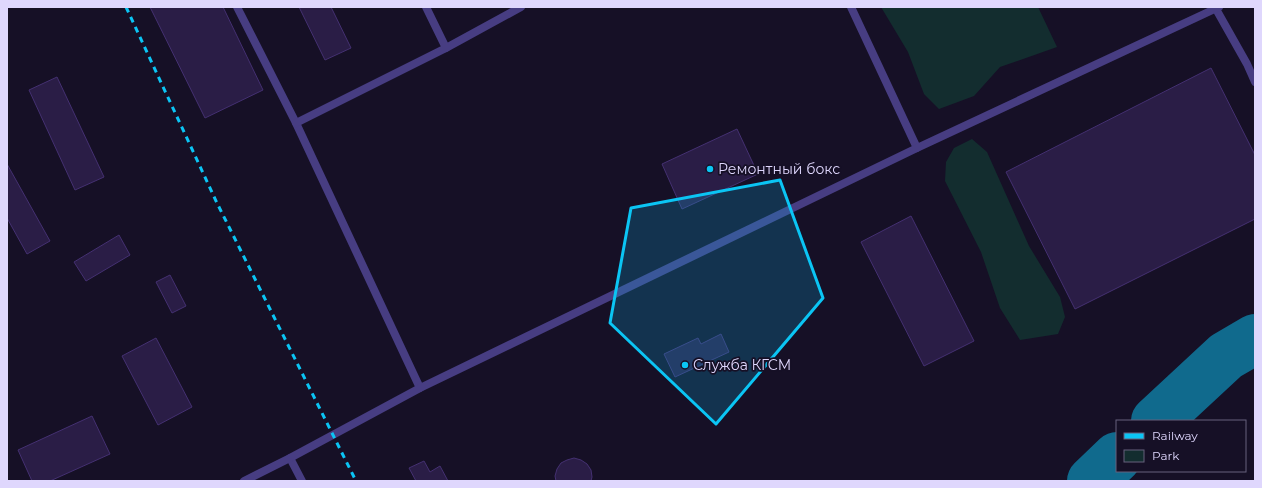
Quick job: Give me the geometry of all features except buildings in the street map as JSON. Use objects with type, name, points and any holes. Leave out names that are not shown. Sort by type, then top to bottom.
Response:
[{"type":"lane","points":[[237,7],[296,123],[420,388]]},
{"type":"lane","points":[[426,7],[446,48]]},
{"type":"lane","points":[[296,123],[446,48],[521,7]]},
{"type":"lane","points":[[851,7],[918,148]]},
{"type":"lane","points":[[244,481],[420,388],[918,148],[1218,8],[1255,82]]},
{"type":"lane","points":[[290,458],[302,481]]},
{"type":"highlighted area","points":[[780,180],[823,298],[716,424],[610,323],[631,208]]},
{"type":"green space","points":[[881,7],[1038,7],[1057,47],[1000,67],[974,96],[939,109],[924,94],[908,52]]},
{"type":"green space","points":[[972,139],[987,152],[1029,246],[1060,297],[1065,317],[1058,334],[1020,340],[1000,308],[981,252],[945,181],[946,162],[954,148]]},
{"type":"taxiway","points":[[1157,420],[1226,356],[1255,339]]},
{"type":"taxiway","points":[[1092,481],[1116,458]]},
{"type":"railway","points":[[126,7],[217,203],[356,481]]},
{"type":"place","name":"Ремонтный бокс","points":[[710,169]]},
{"type":"place","name":"Служба КГСМ","points":[[685,365]]}]
